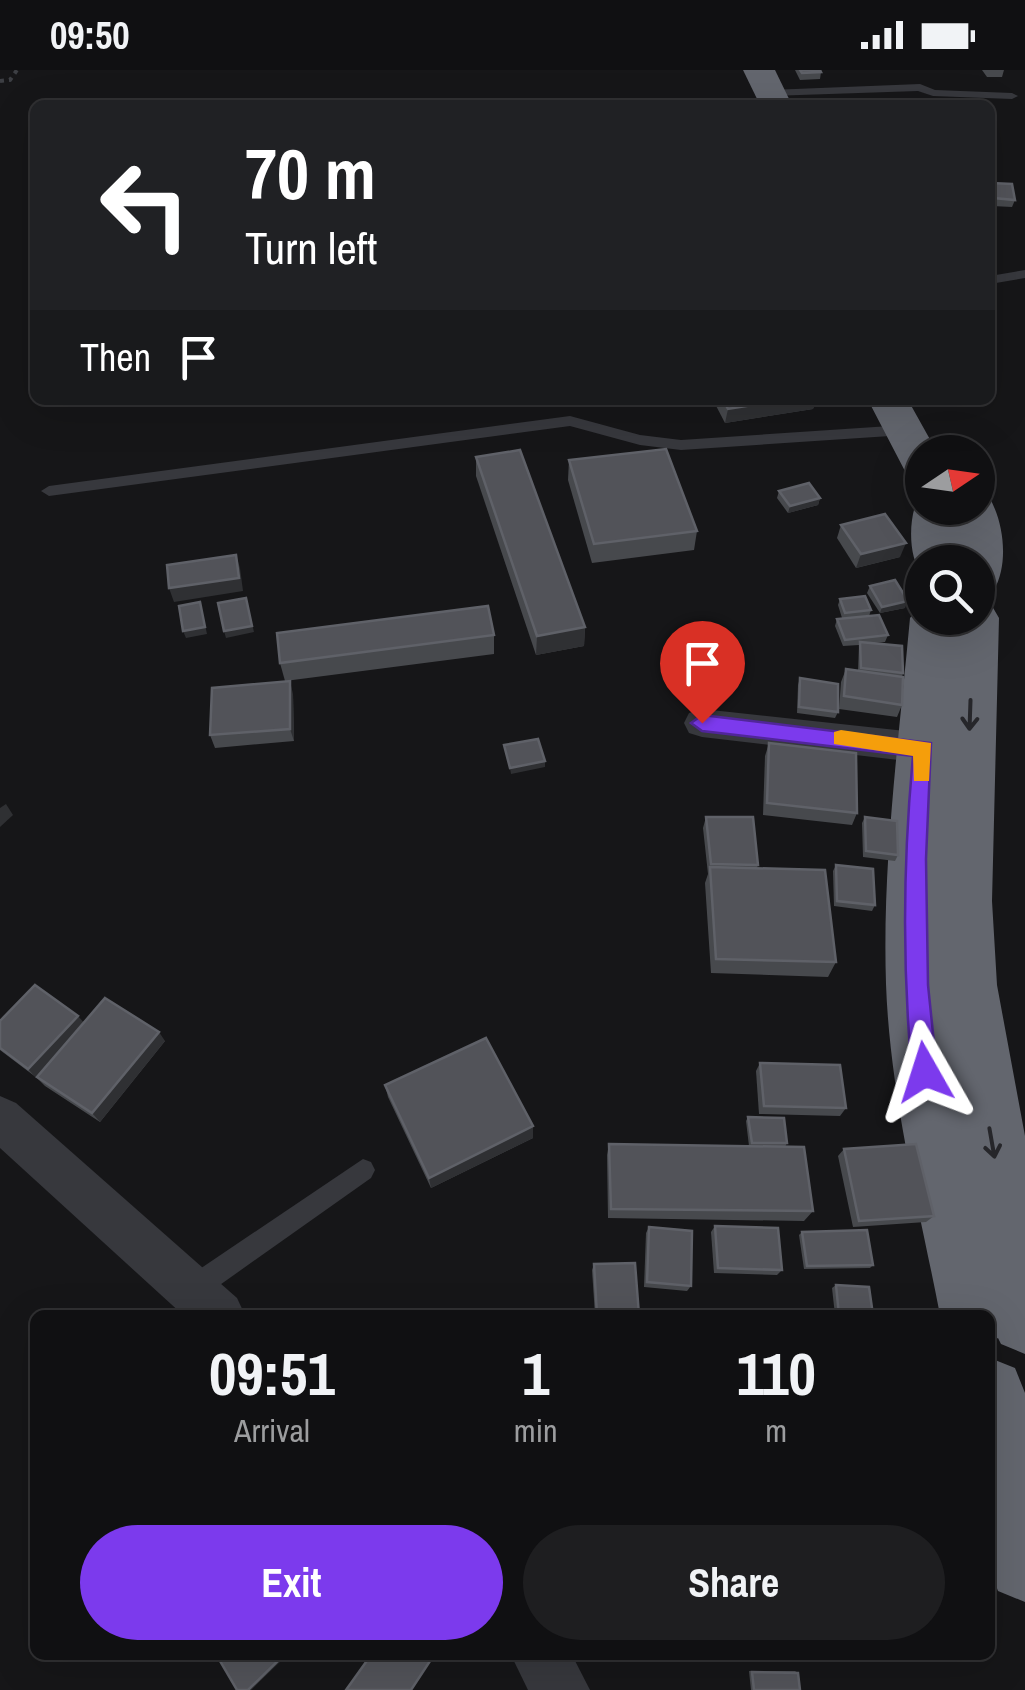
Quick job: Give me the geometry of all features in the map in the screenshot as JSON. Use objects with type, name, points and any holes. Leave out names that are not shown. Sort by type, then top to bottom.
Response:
[{"type":"highway","points":[[731,70],[763,93]]},
{"type":"highway","points":[[933,635],[915,859],[916,985],[925,1072],[973,1310]]},
{"type":"highway","points":[[974,635],[964,901],[968,984],[1025,1320]]},
{"type":"highway","points":[[995,1417],[1025,1564]]},
{"type":"street","points":[[702,723],[924,748]]},
{"type":"street","points":[[0,1118],[205,1303]]},
{"type":"street","points":[[542,1660],[561,1690]]},
{"type":"lane","points":[[763,93],[920,87],[933,93],[1012,96]]},
{"type":"lane","points":[[995,279],[1025,274]]},
{"type":"lane","points":[[49,491],[570,421],[681,445],[910,424]]},
{"type":"lane","points":[[205,1303],[363,1170]]},
{"type":"path","points":[[0,82],[10,80],[17,70]]},
{"type":"building","points":[[995,183],[1012,184],[1015,200],[995,198]]},
{"type":"building","points":[[666,449],[697,531],[594,544],[569,460]]},
{"type":"building","points":[[520,450],[585,627],[537,636],[476,457]]},
{"type":"building","points":[[809,483],[820,498],[790,506],[779,491]]},
{"type":"building","points":[[885,514],[906,543],[861,554],[841,525]]},
{"type":"building","points":[[236,555],[239,578],[169,588],[167,565]]},
{"type":"building","points":[[895,580],[905,602],[882,607],[870,586]]},
{"type":"building","points":[[865,596],[871,610],[845,613],[840,599]]},
{"type":"building","points":[[246,598],[252,626],[224,631],[218,603]]},
{"type":"building","points":[[200,602],[205,627],[183,631],[179,606]]},
{"type":"building","points":[[488,606],[494,635],[280,663],[277,633]]},
{"type":"building","points":[[879,615],[888,635],[845,640],[837,619]]},
{"type":"building","points":[[860,642],[902,646],[903,673],[861,668]]},
{"type":"building","points":[[846,669],[903,677],[902,705],[844,696]]},
{"type":"building","points":[[800,678],[838,684],[838,712],[799,707]]},
{"type":"building","points":[[290,681],[290,729],[210,735],[212,688]]},
{"type":"building","points":[[538,739],[545,761],[510,768],[504,745]]},
{"type":"building","points":[[769,743],[856,753],[857,813],[767,803]]},
{"type":"building","points":[[706,817],[753,817],[758,865],[711,864]]},
{"type":"building","points":[[865,817],[897,821],[898,855],[866,851]]},
{"type":"building","points":[[836,865],[873,869],[875,905],[837,901]]},
{"type":"building","points":[[710,867],[825,870],[836,962],[716,959]]},
{"type":"building","points":[[35,985],[78,1016],[28,1069],[0,1048],[0,1021]]},
{"type":"building","points":[[105,998],[159,1032],[92,1113],[37,1077]]},
{"type":"building","points":[[486,1038],[533,1126],[429,1178],[385,1085]]},
{"type":"building","points":[[760,1063],[840,1065],[846,1108],[764,1106]]},
{"type":"building","points":[[748,1117],[784,1118],[787,1143],[752,1143]]},
{"type":"building","points":[[609,1144],[804,1147],[813,1211],[611,1209]]},
{"type":"building","points":[[916,1144],[934,1216],[859,1221],[844,1149]]},
{"type":"building","points":[[715,1226],[778,1228],[782,1270],[718,1268]]},
{"type":"building","points":[[649,1227],[692,1231],[691,1286],[647,1282]]},
{"type":"building","points":[[867,1230],[873,1265],[807,1266],[802,1232]]},
{"type":"building","points":[[635,1263],[639,1310],[597,1310],[594,1264]]},
{"type":"building","points":[[836,1285],[869,1287],[872,1310],[838,1310]]},
{"type":"building","points":[[279,1660],[248,1690],[237,1690],[220,1661]]},
{"type":"building","points":[[367,1660],[431,1660],[411,1690],[346,1690]]},
{"type":"building","points":[[752,1672],[798,1673],[800,1690],[754,1690]]},
{"type":"slow traffic","points":[[841,738],[924,748],[922,775]]},
{"type":"route","points":[[702,723],[924,748],[915,859],[916,985],[925,1072]]}]
